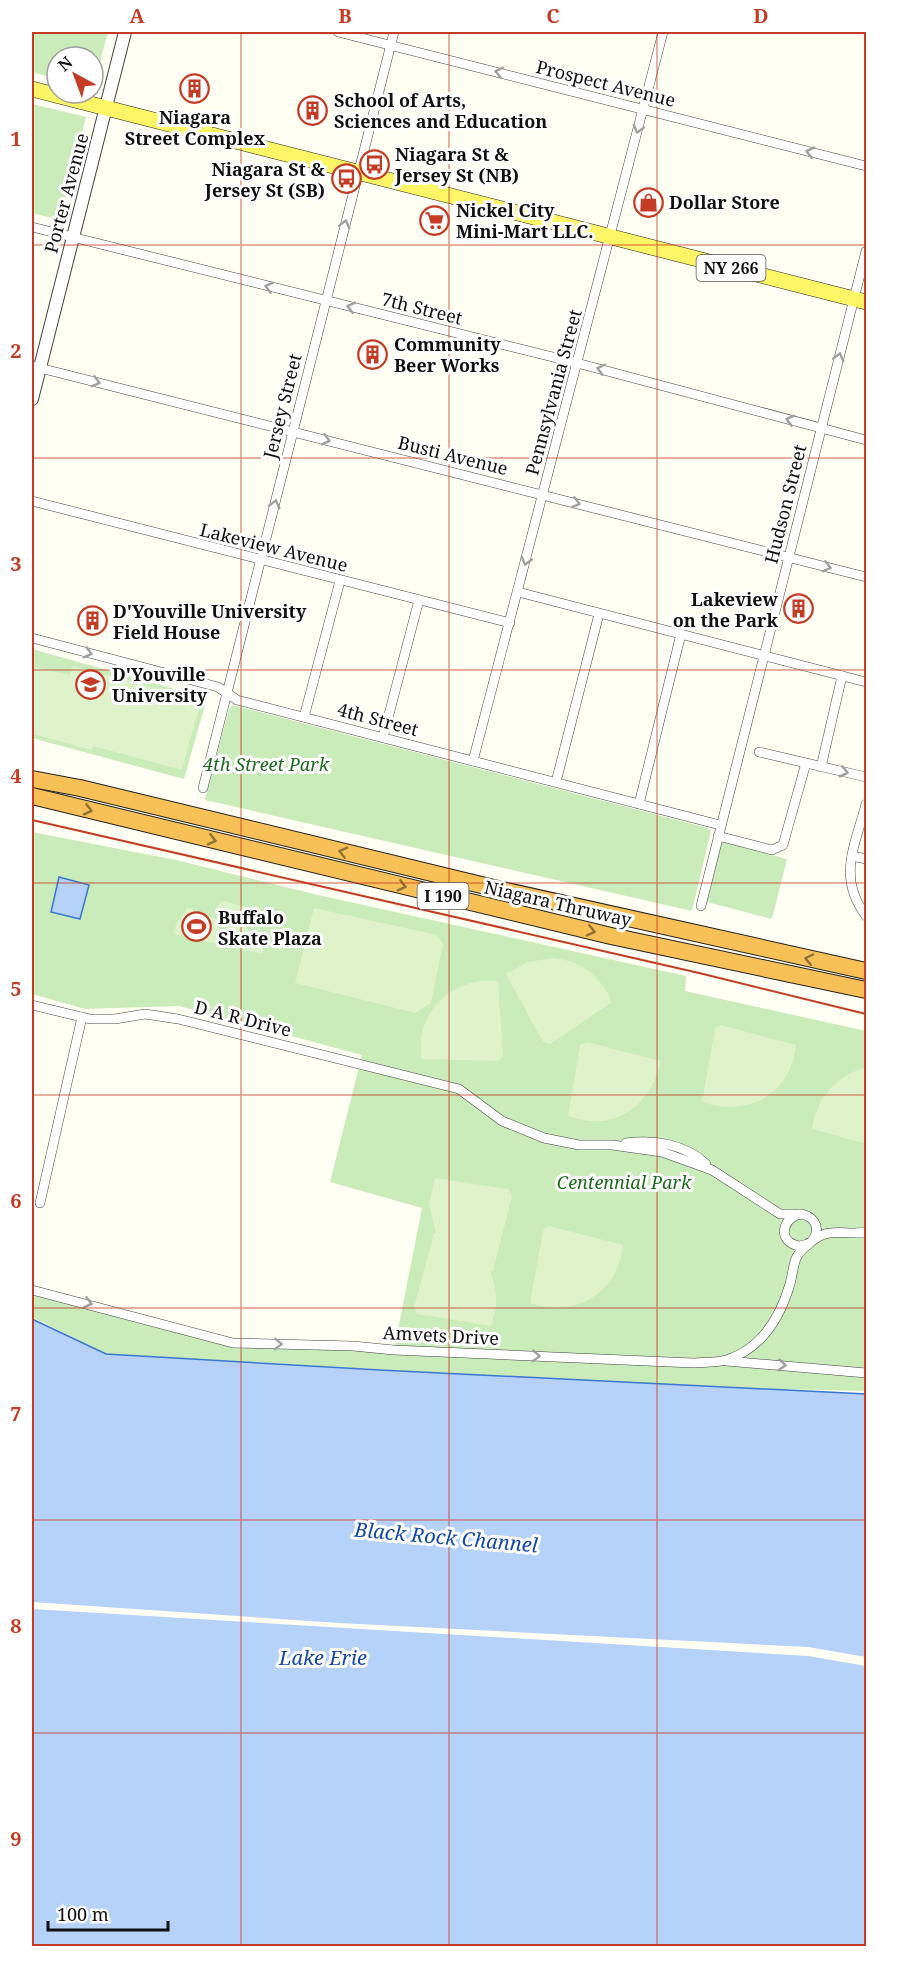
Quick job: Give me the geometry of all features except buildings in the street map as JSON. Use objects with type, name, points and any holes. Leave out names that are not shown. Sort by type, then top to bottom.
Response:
[{"type":"highway","points":[[32,770],[54,775],[81,788]]},
{"type":"highway","name":"Niagara Thruway","points":[[32,779],[81,788],[502,890],[867,971]]},
{"type":"highway","name":"Niagara Thruway","points":[[32,796],[589,931],[867,990]]},
{"type":"main road","name":"NY 266","points":[[32,89],[860,301]]},
{"type":"street","name":"Porter Avenue","points":[[32,399],[35,367],[74,237],[126,32]]},
{"type":"street","name":"Prospect Avenue","points":[[338,32],[867,166]]},
{"type":"street","name":"Jersey Street","points":[[202,788],[394,32]]},
{"type":"street","name":"Pennsylvania Street","points":[[473,761],[663,32]]},
{"type":"street","name":"7th Street","points":[[32,227],[577,363],[867,440]]},
{"type":"street","name":"Hudson Street","points":[[701,906],[821,429],[860,301],[867,251]]},
{"type":"street","name":"Busti Avenue","points":[[35,367],[867,577]]},
{"type":"street","name":"Lakeview Avenue","points":[[32,501],[510,623]]},
{"type":"street","points":[[304,717],[340,580]]},
{"type":"street","points":[[518,592],[867,682]]},
{"type":"street","points":[[383,737],[419,600]]},
{"type":"street","points":[[556,782],[599,614]]},
{"type":"street","points":[[639,804],[681,634]]},
{"type":"street","name":"4th Street","points":[[32,638],[218,687],[237,700],[720,825]]},
{"type":"street","points":[[820,766],[843,676]]},
{"type":"street","points":[[759,752],[867,777]]},
{"type":"street","points":[[718,836],[772,850],[783,845],[806,763]]},
{"type":"street","points":[[867,804],[849,872],[854,897],[867,916]]},
{"type":"street","points":[[852,856],[867,859]]},
{"type":"street","name":"D A R Drive","points":[[32,1005],[100,1020],[145,1014],[161,1015],[459,1089],[502,1121],[540,1137],[579,1145],[612,1145],[662,1152],[712,1170],[773,1211]]},
{"type":"street","points":[[40,1203],[82,1017]]},
{"type":"street","points":[[773,1211],[784,1215],[805,1214],[823,1230],[831,1233]]},
{"type":"street","points":[[773,1211],[794,1251],[795,1258]]},
{"type":"street","points":[[800,1214],[792,1216],[784,1228],[786,1237],[795,1245],[810,1243],[817,1233],[813,1219]]},
{"type":"street","points":[[795,1258],[800,1250],[825,1234],[867,1232]]},
{"type":"street","name":"Amvets Drive","points":[[32,1290],[233,1342],[693,1362],[724,1360],[744,1351],[771,1328],[786,1298],[795,1258]]},
{"type":"street","points":[[724,1360],[867,1373]]},
{"type":"green space","points":[[32,32],[108,32],[105,45],[45,45],[45,76],[32,72]]},
{"type":"green space","points":[[32,104],[86,117],[60,220],[32,213]]},
{"type":"green space","name":"D'Youville University","points":[[32,649],[207,698],[184,779],[32,738]]},
{"type":"green space","name":"D'Youville University","points":[[73,666],[201,700],[182,770],[93,746],[92,750],[32,734],[32,682],[35,667],[70,675]]},
{"type":"green space","name":"4th Street Park","points":[[233,705],[708,828],[711,831],[692,911],[205,800],[229,709]]},
{"type":"green space","name":"Centennial Park","points":[[32,832],[176,860],[318,895],[686,976],[685,991],[866,1031],[866,1391],[691,1387],[106,1354],[32,1317],[32,1290],[233,1343],[394,1350],[422,1208],[330,1182],[362,1055],[179,1006],[85,1009],[32,994]]},
{"type":"green space","points":[[722,842],[787,859],[772,919],[707,902]]},
{"type":"green space","name":"Buffalo Skate Plaza","points":[[224,901],[253,909],[253,914],[244,924],[264,948],[262,954],[174,934],[176,924],[187,908],[193,909],[200,922],[206,922],[209,916],[216,919],[219,930],[224,931],[229,924],[216,910],[220,902]]},
{"type":"green space","points":[[314,908],[437,935],[443,944],[431,1003],[415,1013],[295,983]]},
{"type":"green space","points":[[552,958],[572,962],[588,971],[602,984],[612,1002],[550,1044],[543,1042],[506,974],[528,962]]},
{"type":"green space","points":[[480,981],[498,981],[503,1056],[498,1061],[421,1059],[423,1031],[434,1007],[454,990]]},
{"type":"green space","points":[[721,1025],[796,1045],[786,1077],[764,1098],[751,1104],[735,1107],[702,1102],[715,1029]]},
{"type":"green space","points":[[587,1042],[661,1061],[648,1091],[628,1112],[601,1121],[568,1116],[580,1045]]},
{"type":"green space","points":[[866,1068],[866,1144],[812,1129],[818,1108],[829,1090],[845,1076]]},
{"type":"green space","points":[[435,1178],[508,1189],[512,1196],[493,1271],[490,1271],[495,1285],[496,1298],[491,1326],[417,1314],[414,1307],[434,1233],[436,1233],[429,1204]]},
{"type":"green space","points":[[549,1226],[623,1245],[620,1262],[613,1277],[592,1298],[563,1307],[546,1307],[530,1303],[543,1230]]},
{"type":"water","points":[[59,877],[89,885],[80,919],[51,912]]},
{"type":"water","name":"Lake Erie","points":[[32,1319],[106,1354],[866,1394],[866,1946],[32,1946]]},
{"type":"pier","points":[[32,1602],[339,1623],[808,1647],[866,1657],[866,1666],[808,1656],[32,1609]]},
{"type":"railway","points":[[32,820],[699,973],[866,1014]]},
{"type":"place","name":"Niagara Street Complex","points":[[195,88]]},
{"type":"place","name":"School of Arts, Sciences and Education","points":[[313,110]]},
{"type":"place","name":"Niagara St & Jersey St (NB)","points":[[374,164]]},
{"type":"place","name":"Niagara St & Jersey St (SB)","points":[[346,179]]},
{"type":"place","name":"Dollar Store","points":[[648,202]]},
{"type":"place","name":"Nickel City Mini-Mart LLC.","points":[[435,220]]},
{"type":"place","name":"Community Beer Works","points":[[373,354]]},
{"type":"place","name":"Lakeview on the Park","points":[[799,609]]},
{"type":"place","name":"D'Youville University Field House","points":[[92,621]]},
{"type":"place","name":"D'Youville University","points":[[91,684]]},
{"type":"place","name":"Buffalo Skate Plaza","points":[[197,927]]},
{"type":"water label","name":"Black Rock Channel","points":[[446,1537]]}]
